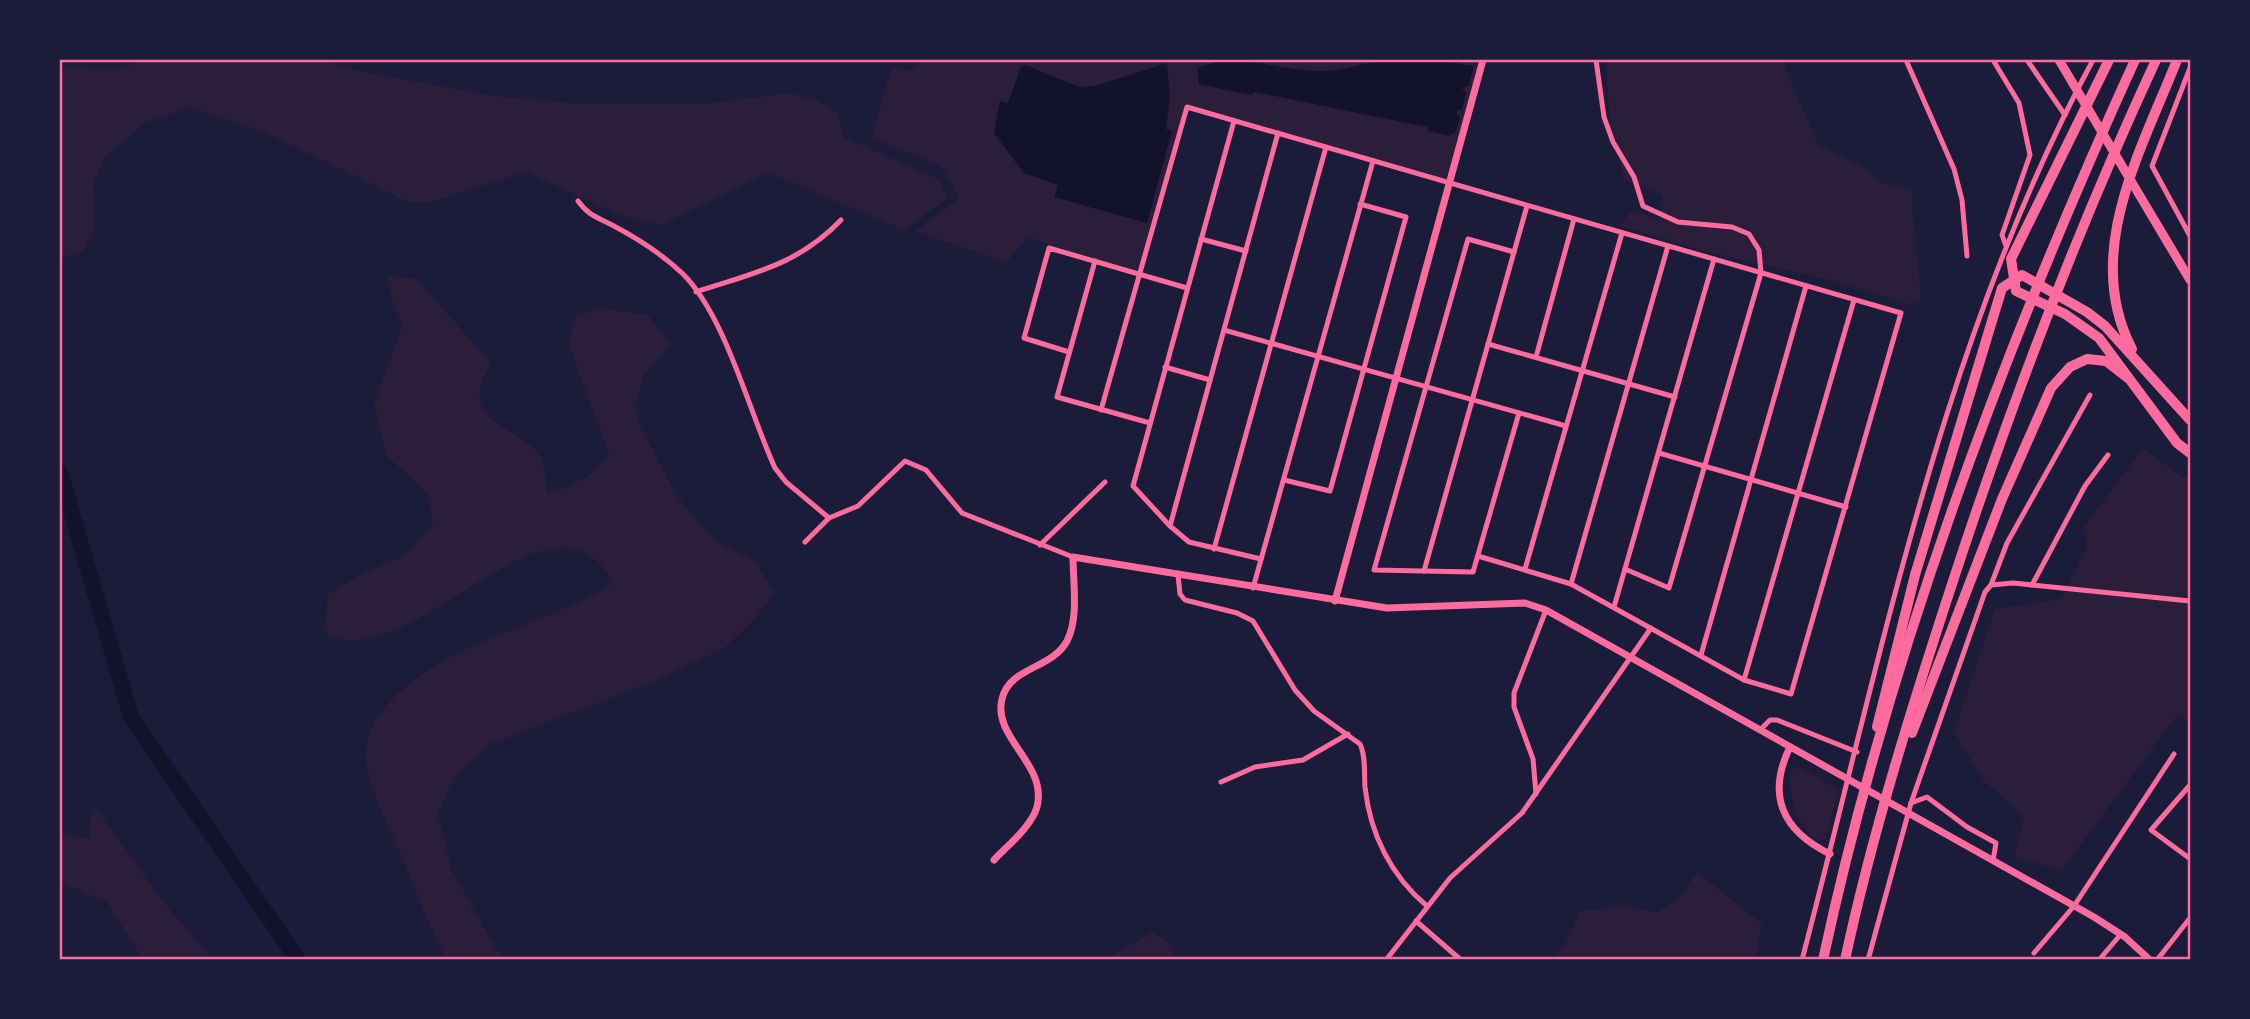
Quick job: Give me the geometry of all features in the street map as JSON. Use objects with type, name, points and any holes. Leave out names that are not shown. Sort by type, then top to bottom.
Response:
[{"type":"highway","points":[[2109,60],[2011,259],[2012,279],[2016,291],[2084,325],[2099,338],[2177,443],[2190,453]]},
{"type":"highway","points":[[1857,823],[1922,603],[2022,320],[2135,60]]},
{"type":"highway","points":[[1845,960],[1883,809],[1943,612],[2041,330],[2156,60]]},
{"type":"highway","points":[[2139,363],[2122,330],[2114,302],[2112,251],[2119,213],[2177,60]]},
{"type":"highway","points":[[1823,960],[1857,823],[1893,653],[2002,288],[2022,275],[2087,312],[2139,363],[2190,420]]},
{"type":"highway","points":[[1883,809],[1997,511],[2051,388],[2070,367],[2087,359],[2106,361],[2128,378]]},
{"type":"main road","points":[[2059,60],[2190,280]]},
{"type":"street","points":[[1335,601],[1483,60]]},
{"type":"street","points":[[1595,60],[1604,117],[1613,142],[1634,177],[1643,206],[1678,222],[1732,227],[1749,234],[1759,250],[1761,273],[1670,588],[1625,569]]},
{"type":"street","points":[[1906,60],[1954,169],[1962,200],[1967,256]]},
{"type":"street","points":[[1993,60],[2019,103],[2030,156],[2002,235],[2006,246]]},
{"type":"street","points":[[2026,60],[2065,115]]},
{"type":"street","points":[[1802,960],[1917,510],[1946,416],[2006,246],[2092,60]]},
{"type":"street","points":[[2190,68],[2151,166],[2190,236]]},
{"type":"street","points":[[1101,410],[1187,107],[1901,313],[1791,694],[1744,680],[1571,584],[1478,556]]},
{"type":"street","points":[[1234,121],[1133,486],[1170,526],[1189,541],[1261,559]]},
{"type":"street","points":[[1170,526],[1278,134]]},
{"type":"street","points":[[1214,549],[1326,148]]},
{"type":"street","points":[[1253,587],[1373,161]]},
{"type":"street","points":[[578,201],[588,215],[610,223],[668,261],[696,292],[711,315],[775,468],[786,482],[830,518]]},
{"type":"street","points":[[1284,480],[1330,491],[1365,370],[1406,217],[1360,204]]},
{"type":"street","points":[[1424,571],[1527,206]]},
{"type":"street","points":[[1536,357],[1574,219]]},
{"type":"street","points":[[696,292],[800,254],[819,243],[841,220]]},
{"type":"street","points":[[1525,569],[1622,233]]},
{"type":"street","points":[[1201,239],[1246,251]]},
{"type":"street","points":[[1514,252],[1468,239],[1374,570],[1473,572],[1519,413]]},
{"type":"street","points":[[1571,584],[1668,246]]},
{"type":"street","points":[[1069,352],[1024,338],[1049,248],[1187,288]]},
{"type":"street","points":[[1614,607],[1714,260]]},
{"type":"street","points":[[1095,261],[1057,397],[1150,423]]},
{"type":"street","points":[[1701,655],[1753,480],[1806,286]]},
{"type":"street","points":[[1744,680],[1854,300]]},
{"type":"street","points":[[1224,330],[1566,426]]},
{"type":"street","points":[[1488,344],[1675,397]]},
{"type":"street","points":[[1166,367],[1210,380]]},
{"type":"street","points":[[1868,960],[1911,803],[1985,592],[1991,585],[2007,543],[2090,395]]},
{"type":"street","points":[[1659,453],[1846,507]]},
{"type":"street","points":[[2032,585],[2085,486],[2108,455]]},
{"type":"street","points":[[805,542],[830,518],[858,506],[905,461],[926,470],[962,513],[1073,557],[1387,608],[1525,603],[1546,610],[1916,816],[2121,934],[2151,959],[2190,918]]},
{"type":"street","points":[[1040,545],[1105,482]]},
{"type":"street","points":[[994,860],[1030,821],[1037,806],[1033,774],[1026,757],[1006,729],[1001,715],[1001,701],[1005,688],[1015,677],[1056,655],[1067,642],[1073,614],[1073,557]]},
{"type":"street","points":[[1178,575],[1180,594],[1185,600],[1237,613],[1253,621],[1295,690],[1314,711],[1348,734],[1363,748],[1371,820],[1391,867],[1408,891],[1427,906]]},
{"type":"street","points":[[1991,585],[2032,585],[2190,601]]},
{"type":"street","points":[[1536,794],[1533,759],[1514,707],[1514,693],[1546,610]]},
{"type":"street","points":[[1386,960],[1450,878],[1522,813],[1651,628]]},
{"type":"street","points":[[1760,730],[1770,720],[1777,720],[1857,752]]},
{"type":"street","points":[[1221,782],[1255,767],[1303,760],[1348,734]]},
{"type":"street","points":[[1790,747],[1778,778],[1788,824],[1808,844],[1830,854]]},
{"type":"street","points":[[2034,953],[2074,906],[2175,754]]},
{"type":"street","points":[[2190,785],[2151,830],[2189,858],[2190,856]]},
{"type":"street","points":[[1911,803],[1927,797],[1967,827],[1996,843],[1993,861]]},
{"type":"street","points":[[1416,921],[1461,960]]},
{"type":"street","points":[[2099,960],[2121,934]]},
{"type":"shaded area","points":[[1399,59],[1474,66],[1469,85],[1462,88],[1466,93],[1462,109],[1455,112],[1460,118],[1455,133],[1449,136],[1429,131],[1427,127],[1255,92],[1251,95],[1199,84],[1197,68],[1223,60],[1249,61],[1311,71],[1332,71]]},
{"type":"shaded area","points":[[146,60],[326,60],[355,70],[493,96],[582,104],[703,104],[790,93],[815,100],[837,112],[844,137],[938,179],[948,198],[904,230],[769,173],[660,225],[619,215],[526,172],[429,203],[407,202],[265,132],[190,107],[145,123],[105,157],[93,185],[95,228],[84,250],[60,258],[60,67],[114,69]]},
{"type":"shaded area","points":[[922,60],[1483,60],[1450,183],[1187,107],[1141,275],[1028,237],[1007,262],[915,231],[959,199],[941,166],[871,138],[892,66],[911,71]]},
{"type":"shaded area","points":[[1606,60],[1782,60],[1818,145],[1862,166],[1881,183],[1912,189],[1921,300],[1907,304],[1834,281],[1708,252],[1621,226],[1631,211],[1660,219],[1662,195],[1624,180],[1610,127]]},
{"type":"shaded area","points":[[1167,63],[1170,97],[1166,129],[1172,131],[1147,223],[1054,197],[1058,185],[1024,173],[994,133],[1000,101],[1008,103],[1021,67],[1026,65],[1079,87],[1095,86]]},
{"type":"shaded area","points":[[386,275],[417,279],[491,363],[480,388],[480,401],[493,420],[525,441],[541,458],[548,495],[590,474],[609,453],[573,357],[570,344],[574,318],[600,308],[648,315],[671,345],[645,374],[635,404],[640,426],[677,496],[714,540],[754,560],[775,593],[753,621],[724,648],[653,682],[490,744],[454,777],[438,814],[452,871],[502,959],[446,959],[372,787],[366,759],[371,730],[394,697],[428,670],[465,650],[565,608],[613,583],[586,554],[554,548],[518,560],[398,629],[359,640],[324,633],[328,594],[356,577],[405,555],[433,525],[428,494],[386,455],[374,403],[403,324],[394,306]]},
{"type":"shaded area","points":[[2143,448],[2182,477],[2190,476],[2190,721],[2178,714],[2062,870],[2014,857],[2024,816],[1984,781],[1954,732],[1995,609],[2061,599],[2088,545],[2083,528]]},
{"type":"shaded area","points":[[1800,768],[1839,789],[1825,840],[1813,839],[1801,823],[1794,807],[1790,789],[1791,769]]},
{"type":"shaded area","points":[[92,803],[165,904],[212,959],[143,959],[107,902],[60,882],[60,834],[90,838]]},
{"type":"shaded area","points":[[1697,872],[1762,924],[1755,959],[1552,959],[1564,947],[1580,911],[1625,906],[1658,912],[1679,899]]},
{"type":"shaded area","points":[[1153,932],[1171,944],[1174,959],[1107,959]]},
{"type":"waterway","points":[[60,472],[131,717],[298,960]]}]
